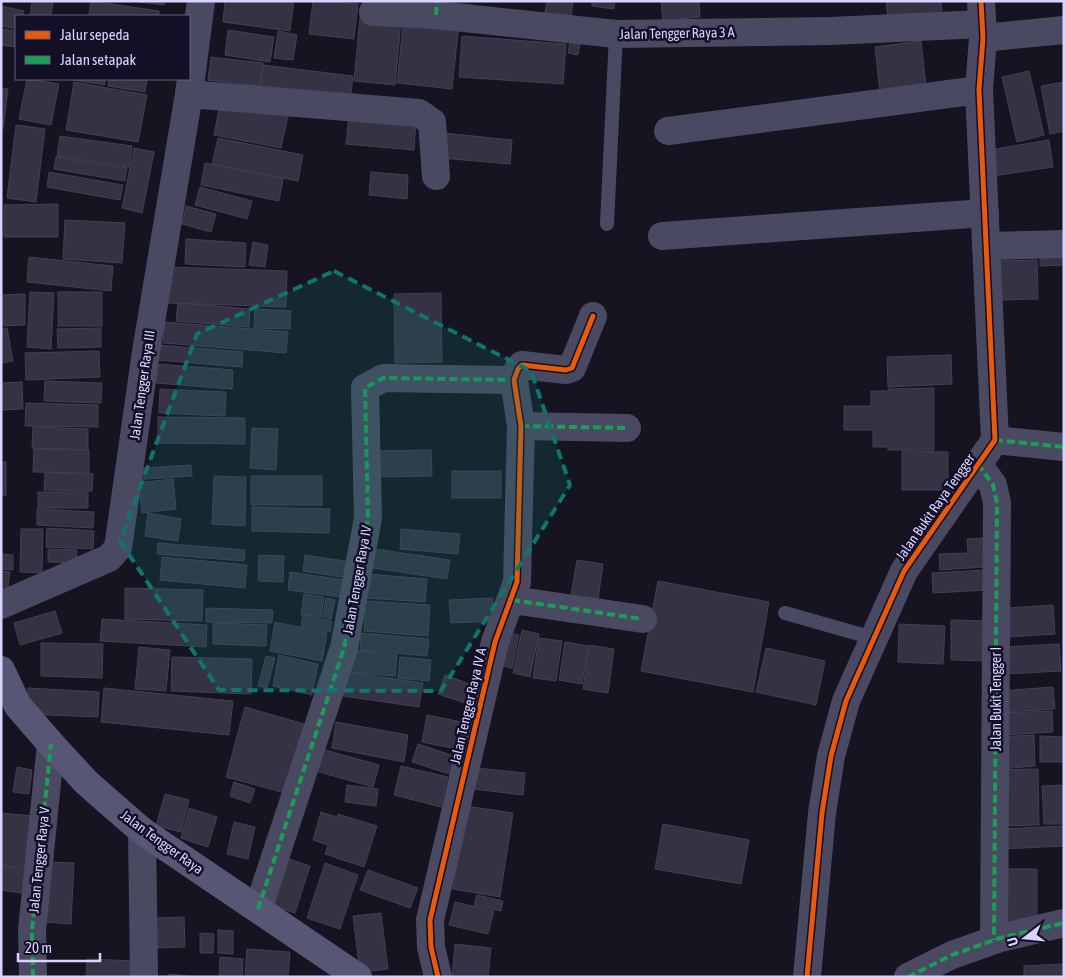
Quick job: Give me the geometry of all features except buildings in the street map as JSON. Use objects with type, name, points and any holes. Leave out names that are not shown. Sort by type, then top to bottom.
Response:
[{"type":"main road","name":"Jalan Tengger Raya","points":[[1,670],[18,706],[51,744],[87,783],[142,831],[358,977]]},
{"type":"street","name":"Jalan Tengger Raya III","points":[[1,605],[109,558],[118,548],[146,352],[189,94],[200,1]]},
{"type":"street","name":"Jalan Tengger Raya 3 A","points":[[373,12],[437,8],[616,34],[831,31],[982,21],[1064,30]]},
{"type":"street","points":[[982,21],[979,90],[995,440],[1064,446]]},
{"type":"street","points":[[668,131],[979,90]]},
{"type":"street","points":[[189,94],[419,113],[432,122],[436,176]]},
{"type":"street","points":[[662,236],[985,213]]},
{"type":"street","points":[[986,246],[1064,244]]},
{"type":"street","points":[[514,380],[518,369],[522,365],[566,370],[572,368],[593,316]]},
{"type":"street","name":"Jalan Tengger Raya IV","points":[[258,909],[344,648],[368,518],[365,388],[383,378],[514,380]]},
{"type":"street","name":"Jalan Tengger Raya IV A","points":[[438,977],[431,947],[430,920],[495,642],[518,582],[520,426],[514,380]]},
{"type":"street","points":[[520,426],[627,428]]},
{"type":"street","name":"Jalan Bukit Raya Tengger","points":[[807,977],[822,813],[831,756],[846,701],[904,572],[995,440]]},
{"type":"street","name":"Jalan Bukit Tengger I","points":[[978,464],[993,485],[997,503],[994,940]]},
{"type":"street","points":[[512,600],[642,620]]},
{"type":"street","name":"Jalan Tengger Raya V","points":[[32,977],[32,930],[51,744]]},
{"type":"street","points":[[142,831],[144,977]]},
{"type":"street","points":[[908,977],[952,955],[994,940],[1064,922]]},
{"type":"lane","points":[[607,224],[616,34]]},
{"type":"lane","points":[[785,613],[873,638]]},
{"type":"highlighted area","points":[[334,271],[531,371],[570,485],[441,691],[219,690],[120,541],[197,334]]},
{"type":"marked path","points":[[436,15],[437,1]]},
{"type":"marked path","points":[[258,909],[344,648],[368,518],[365,388],[383,378],[514,380]]},
{"type":"marked path","points":[[521,426],[627,428]]},
{"type":"marked path","points":[[995,440],[1064,447]]},
{"type":"marked path","points":[[978,464],[993,485],[997,503],[994,940]]},
{"type":"marked path","points":[[512,600],[643,619]]},
{"type":"marked path","points":[[33,977],[32,930],[51,744]]},
{"type":"marked path","points":[[908,977],[952,955],[1000,938],[1064,923]]},
{"type":"cycle path","points":[[807,977],[822,813],[831,756],[846,701],[904,571],[995,440],[979,90],[983,38],[981,1]]},
{"type":"cycle path","points":[[438,977],[431,947],[430,920],[495,642],[517,582],[521,426],[514,380],[518,369],[522,365],[566,370],[572,368],[593,316]]}]
